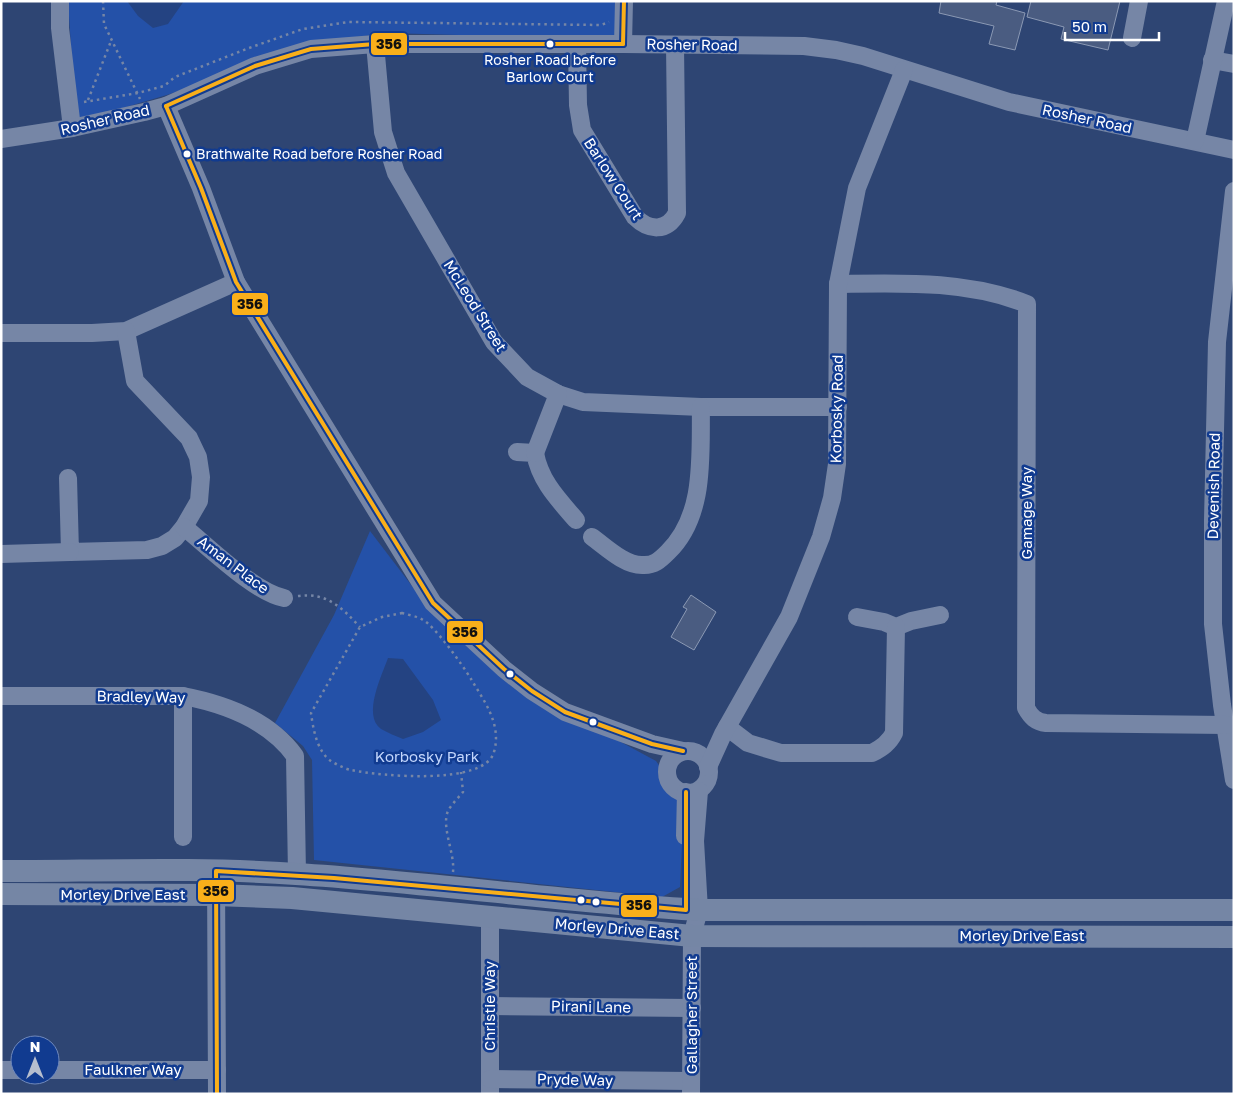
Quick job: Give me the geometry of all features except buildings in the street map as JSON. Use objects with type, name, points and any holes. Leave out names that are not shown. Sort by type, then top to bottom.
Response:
[{"type":"main road","name":"Morley Drive East","points":[[1,871],[216,870],[297,874],[625,906],[692,910],[1234,910]]},
{"type":"main road","name":"Morley Drive East","points":[[1,894],[216,894],[292,898],[692,936],[1234,937]]},
{"type":"street","points":[[60,1],[60,28],[72,128]]},
{"type":"street","points":[[623,44],[624,1]]},
{"type":"street","points":[[1132,38],[1139,1]]},
{"type":"street","points":[[1195,141],[1226,1]]},
{"type":"street","name":"Rosher Road","points":[[1,138],[72,128],[166,106],[255,66],[311,49],[375,44],[623,44],[804,46],[836,50],[1008,102],[1234,150]]},
{"type":"street","name":"McLeod Street","points":[[375,44],[382,132],[396,173],[494,342],[527,376],[558,394],[583,402],[701,407],[838,407]]},
{"type":"street","name":"Barlow Court","points":[[577,44],[578,105],[582,130],[635,218],[649,228],[666,226],[678,213],[675,45]]},
{"type":"street","points":[[1212,60],[1234,64]]},
{"type":"street","name":"Korbosky Road","points":[[708,767],[725,731],[789,617],[821,537],[832,498],[837,464],[838,284],[858,188],[904,70]]},
{"type":"street","points":[[166,106],[201,188],[236,282],[433,603],[504,669],[532,691],[565,712],[652,744],[702,756],[708,767],[707,780],[692,792],[684,825],[688,884],[692,910],[692,936]]},
{"type":"street","name":"Devenish Road","points":[[1234,191],[1217,342],[1213,510],[1213,624],[1234,780]]},
{"type":"street","points":[[1,333],[126,331],[236,282]]},
{"type":"street","name":"Gamage Way","points":[[838,284],[938,284],[1011,298],[1027,304],[1026,708],[1031,716],[1039,722],[1046,723],[1226,725]]},
{"type":"street","points":[[9,554],[147,550],[162,546],[175,538],[184,527],[199,501],[201,477],[198,457],[189,438],[135,381],[126,331]]},
{"type":"street","points":[[558,394],[535,453],[538,470],[576,520]]},
{"type":"street","points":[[592,537],[628,561],[641,566],[656,564],[677,543],[697,496],[700,471],[701,407]]},
{"type":"street","points":[[517,452],[535,453]]},
{"type":"street","points":[[68,478],[70,552]]},
{"type":"street","name":"Aman Place","points":[[184,527],[258,587],[284,598]]},
{"type":"street","points":[[857,616],[896,627],[911,620],[940,615]]},
{"type":"street","points":[[692,792],[680,791],[670,782],[667,776],[668,763],[677,754],[687,751],[725,731],[748,743],[781,754],[872,753],[890,741],[894,733],[896,627]]},
{"type":"street","name":"Bradley Way","points":[[1,696],[183,696],[212,702],[265,726],[295,756],[297,874]]},
{"type":"street","points":[[182,837],[183,696]]},
{"type":"street","points":[[652,744],[668,763]]},
{"type":"street","points":[[216,870],[217,1094]]},
{"type":"street","name":"Christie Way","points":[[490,918],[490,1086]]},
{"type":"street","name":"Gallagher Street","points":[[691,1088],[692,936]]},
{"type":"street","name":"Pirani Lane","points":[[490,1006],[692,1008]]},
{"type":"street","name":"Faulkner Way","points":[[60,1070],[216,1070]]},
{"type":"street","name":"Pryde Way","points":[[490,1086],[691,1088]]},
{"type":"path","points":[[103,1],[104,24],[138,93],[144,112]]},
{"type":"path","points":[[88,100],[111,40]]},
{"type":"path","points":[[284,598],[308,594],[322,596],[340,606],[360,627]]},
{"type":"path","points":[[402,613],[424,620],[464,666],[493,717],[496,738],[494,754],[479,769],[432,777],[350,770],[329,760],[319,745],[311,713],[360,627],[382,617],[402,613]]},
{"type":"path","points":[[451,881],[454,862],[445,820],[448,811],[463,792],[461,772]]},
{"type":"green space","points":[[68,1],[624,1],[624,40],[388,33],[310,43],[170,94],[76,122]]},
{"type":"green space","name":"Korbosky Park","points":[[370,531],[428,607],[521,688],[656,761],[684,800],[680,887],[662,897],[314,860],[312,760],[303,746],[275,723],[334,615]]},
{"type":"shaded area","points":[[127,1],[184,1],[168,24],[153,28],[138,16]]},
{"type":"shaded area","points":[[388,658],[403,659],[433,700],[441,720],[423,732],[403,739],[381,729],[376,723],[373,714],[375,695]]},
{"type":"transit line","name":"356","points":[[623,44],[624,1]]},
{"type":"transit line","name":"356","points":[[166,106],[255,66],[311,49],[375,44],[623,44]]},
{"type":"transit line","name":"356","points":[[166,106],[201,188],[236,282],[433,603],[504,669],[532,691],[565,712],[652,744],[683,751]]},
{"type":"transit line","name":"356","points":[[217,1094],[216,871],[334,878],[686,910],[686,792]]},
{"type":"place","name":"Rosher Road before Barlow Court","points":[[550,44]]},
{"type":"place","name":"Brathwaite Road before Rosher Road","points":[[187,154]]}]
